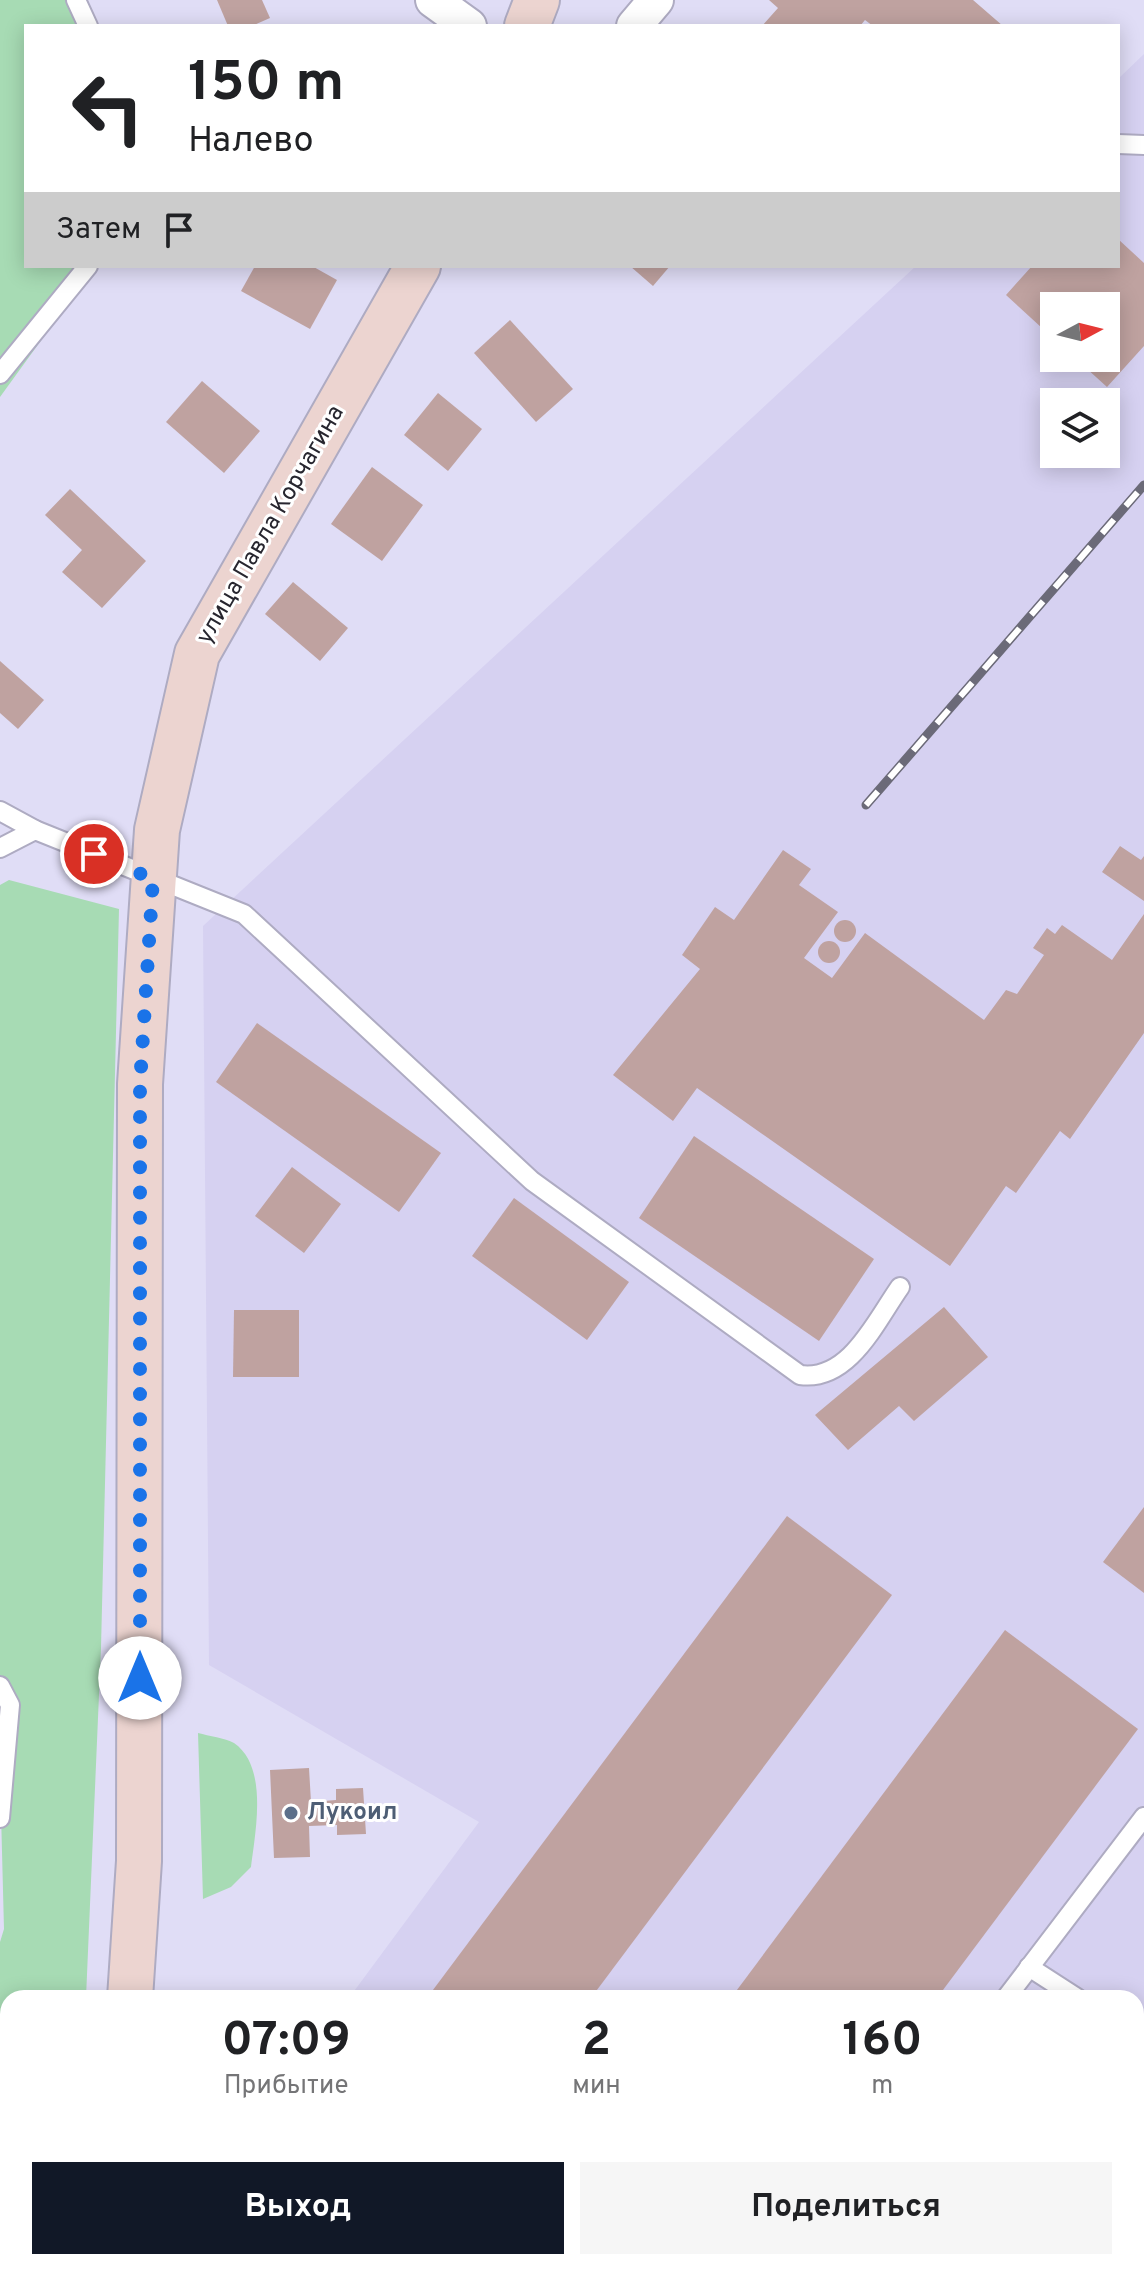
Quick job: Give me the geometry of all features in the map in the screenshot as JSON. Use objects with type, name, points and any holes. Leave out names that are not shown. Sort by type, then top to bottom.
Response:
[{"type":"main road","points":[[528,24],[537,0]]},
{"type":"main road","name":"улица Павла Корчагина","points":[[131,1990],[139,1861],[140,1084],[157,830],[197,654],[417,268]]},
{"type":"street","points":[[433,0],[466,24]]},
{"type":"street","points":[[636,24],[656,0]]},
{"type":"lane","points":[[76,0],[87,24]]},
{"type":"lane","points":[[1120,144],[1144,145]]},
{"type":"lane","points":[[0,374],[86,268]]},
{"type":"lane","points":[[0,811],[35,830],[244,914],[532,1181],[800,1375],[821,1375],[843,1364],[900,1287]]},
{"type":"lane","points":[[0,848],[35,830]]},
{"type":"lane","points":[[0,1686],[10,1705],[0,1818]]},
{"type":"lane","points":[[1012,1990],[1144,1817]]},
{"type":"lane","points":[[1029,1967],[1065,1990]]},
{"type":"shaded area","points":[[1144,54],[1144,1990],[355,1990],[479,1822],[209,1665],[203,926],[914,268],[1120,268],[1120,77]]},
{"type":"green space","points":[[0,0],[76,0],[87,24],[24,24],[24,268],[94,268],[0,397]]},
{"type":"green space","points":[[9,880],[119,909],[101,1648],[86,1990],[0,1990],[0,1942],[4,1929],[0,1774],[0,885]]},
{"type":"green space","points":[[198,1733],[230,1741],[245,1754],[252,1768],[257,1801],[251,1867],[231,1887],[203,1899]]},
{"type":"building","points":[[217,0],[262,0],[270,18],[256,24],[227,24]]},
{"type":"building","points":[[769,0],[973,0],[1001,24],[870,24],[865,20],[862,24],[764,24],[778,8]]},
{"type":"building","points":[[1120,241],[1144,263],[1144,346],[1107,387],[1090,372],[1120,372],[1120,292],[1040,292],[1040,326],[1006,295],[1030,268],[1120,268]]},
{"type":"building","points":[[254,268],[316,268],[337,280],[310,329],[241,291]]},
{"type":"building","points":[[632,268],[668,268],[653,286]]},
{"type":"building","points":[[510,320],[573,389],[536,422],[474,353]]},
{"type":"building","points":[[202,381],[260,431],[224,473],[166,422]]},
{"type":"building","points":[[438,393],[482,429],[448,471],[404,435]]},
{"type":"building","points":[[372,467],[423,505],[382,561],[331,524]]},
{"type":"building","points":[[70,489],[146,561],[102,608],[62,572],[82,550],[45,515]]},
{"type":"building","points":[[293,582],[348,628],[320,661],[265,614]]},
{"type":"building","points":[[0,661],[44,700],[18,729],[0,713]]},
{"type":"building","points":[[1120,846],[1141,860],[1144,856],[1144,901],[1102,872]]},
{"type":"building","points":[[783,850],[811,869],[799,885],[838,912],[804,958],[832,978],[865,933],[984,1020],[1006,990],[1017,994],[1044,955],[1033,948],[1047,928],[1055,934],[1062,925],[1112,960],[1144,914],[1144,1033],[1070,1139],[1060,1131],[1016,1193],[1006,1186],[950,1266],[697,1088],[673,1121],[613,1075],[700,969],[682,955],[715,907],[734,920]]},
{"type":"building","points":[[845,920],[853,923],[856,931],[853,939],[845,942],[837,939],[834,931],[837,923]]},
{"type":"building","points":[[829,941],[837,944],[840,952],[837,960],[829,963],[821,960],[818,952],[821,944]]},
{"type":"building","points":[[257,1023],[441,1153],[399,1212],[216,1082]]},
{"type":"building","points":[[694,1136],[874,1259],[819,1341],[639,1218]]},
{"type":"building","points":[[292,1167],[341,1204],[304,1253],[255,1216]]},
{"type":"building","points":[[514,1198],[629,1282],[587,1340],[472,1256]]},
{"type":"building","points":[[944,1307],[988,1357],[914,1421],[899,1406],[848,1450],[815,1415]]},
{"type":"building","points":[[234,1310],[299,1310],[299,1377],[233,1377]]},
{"type":"building","points":[[1144,1507],[1144,1593],[1103,1562]]},
{"type":"building","points":[[787,1516],[892,1595],[597,1990],[433,1990]]},
{"type":"building","points":[[1005,1630],[1138,1729],[943,1990],[737,1990]]},
{"type":"building","points":[[309,1768],[311,1802],[336,1800],[336,1789],[363,1788],[366,1834],[337,1835],[337,1825],[309,1826],[310,1857],[274,1858],[270,1770]]},
{"type":"railway","points":[[866,805],[1144,485]]},
{"type":"place","name":"Лукоил","points":[[291,1813]]},
{"type":"route","points":[[94,854],[153,879],[140,1084],[140,1678]]}]
